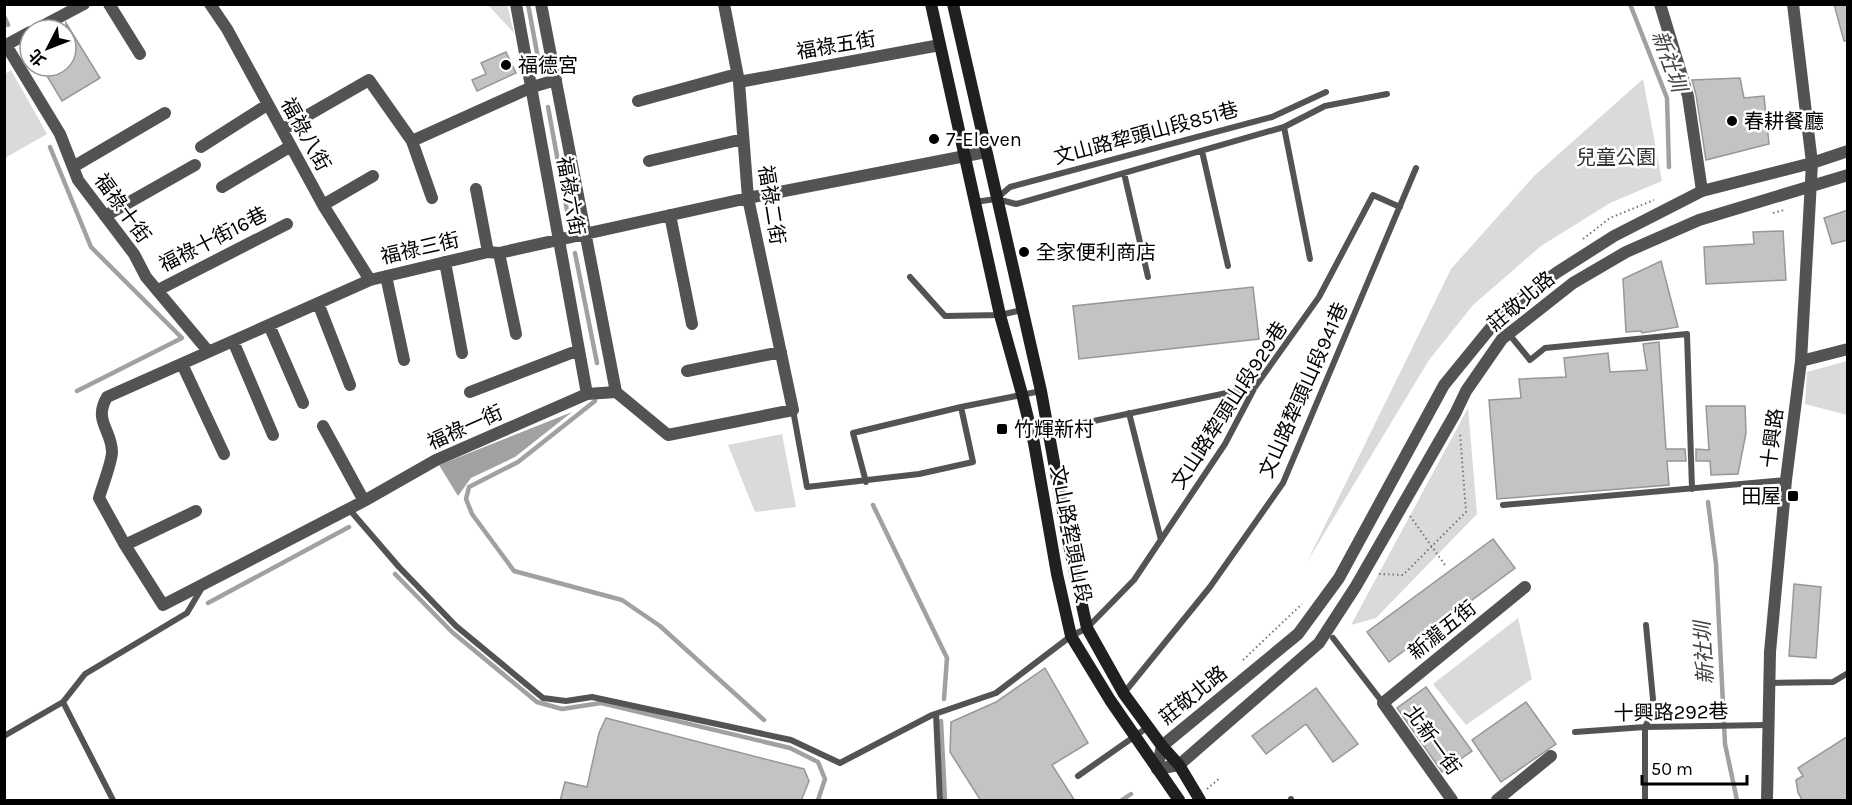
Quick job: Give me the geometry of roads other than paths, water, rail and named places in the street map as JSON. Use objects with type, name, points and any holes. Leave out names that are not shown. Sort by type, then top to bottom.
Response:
[{"type":"main road","name":"文山路犂頭山段","points":[[931,4],[1000,315],[1032,434],[1057,574],[1071,636],[1110,700],[1179,801]]},
{"type":"main road","name":"文山路犂頭山段","points":[[953,4],[1041,391],[1070,550],[1087,628],[1124,694],[1162,746],[1179,765],[1200,801]]},
{"type":"street","points":[[58,18],[84,4]]},
{"type":"street","points":[[109,4],[140,54]]},
{"type":"street","name":"福祿八街","points":[[210,4],[227,29],[323,205],[370,280]]},
{"type":"street","name":"福祿六街","points":[[516,4],[587,394]]},
{"type":"street","name":"福祿六街","points":[[541,4],[616,393]]},
{"type":"street","name":"福祿二街","points":[[724,4],[738,78],[748,198],[793,410]]},
{"type":"street","points":[[1660,4],[1688,96],[1702,191]]},
{"type":"street","name":"十興路","points":[[1767,801],[1769,684],[1786,480],[1801,361],[1812,163],[1793,4]]},
{"type":"street","name":"福祿十街","points":[[5,43],[60,134],[78,180],[134,254],[146,277],[208,351]]},
{"type":"street","name":"福祿五街","points":[[638,101],[738,78],[940,45]]},
{"type":"street","points":[[282,130],[369,80],[412,141],[432,198]]},
{"type":"street","points":[[412,141],[531,87],[556,80]]},
{"type":"street","points":[[201,147],[267,105]]},
{"type":"street","points":[[73,167],[165,113]]},
{"type":"street","points":[[650,160],[743,140]]},
{"type":"street","points":[[222,187],[291,146]]},
{"type":"street","name":"莊敬北路","points":[[1848,151],[1812,163],[1702,191],[1614,236],[1506,309],[1444,385],[1340,578],[1298,634],[1162,746],[1157,770],[1179,765],[1319,643],[1361,576],[1466,391],[1502,339],[1573,283],[1626,252],[1699,220],[1848,175]]},
{"type":"street","name":"福祿三街","points":[[163,604],[125,545],[99,498],[112,451],[102,420],[101,406],[107,397],[370,280],[748,198],[986,152]]},
{"type":"street","points":[[105,216],[195,165]]},
{"type":"street","points":[[323,205],[373,176]]},
{"type":"street","points":[[476,189],[516,334]]},
{"type":"street","points":[[670,215],[692,324]]},
{"type":"street","name":"福祿十街16巷","points":[[158,290],[287,224]]},
{"type":"street","points":[[445,262],[462,353]]},
{"type":"street","points":[[386,276],[404,360]]},
{"type":"street","points":[[318,303],[350,385]]},
{"type":"street","points":[[269,325],[303,403]]},
{"type":"street","points":[[233,341],[273,435]]},
{"type":"street","points":[[1801,361],[1848,349]]},
{"type":"street","points":[[470,392],[579,350]]},
{"type":"street","points":[[687,371],[781,352]]},
{"type":"street","points":[[182,364],[224,454]]},
{"type":"street","points":[[616,393],[668,435],[793,410]]},
{"type":"street","name":"福祿一街","points":[[163,604],[364,501],[436,460],[587,394],[616,393]]},
{"type":"street","points":[[323,426],[364,501]]},
{"type":"street","points":[[125,545],[196,511]]},
{"type":"street","name":"新瀧五街","points":[[1383,703],[1525,587]]},
{"type":"street","name":"北新一街","points":[[1383,703],[1452,801]]},
{"type":"street","points":[[1497,801],[1551,756]]},
{"type":"lane","name":"文山路犂頭山段851巷","points":[[975,202],[996,198],[1010,187],[1272,117],[1326,92]]},
{"type":"lane","points":[[996,198],[1016,204],[1284,127],[1325,106],[1387,94]]},
{"type":"lane","points":[[1284,127],[1310,259]]},
{"type":"lane","points":[[1202,151],[1228,266]]},
{"type":"lane","name":"文山路犂頭山段941巷","points":[[1124,694],[1210,587],[1283,483],[1416,168]]},
{"type":"lane","points":[[1124,173],[1148,277]]},
{"type":"lane","name":"文山路犂頭山段929巷","points":[[348,509],[399,567],[456,626],[543,698],[566,701],[592,697],[791,740],[840,763],[936,714],[996,693],[1071,636],[1087,628],[1134,580],[1226,444],[1255,387],[1319,297],[1373,195],[1400,207]]},
{"type":"lane","points":[[910,278],[945,316],[1000,315],[1022,310]]},
{"type":"lane","points":[[1509,334],[1530,360],[1545,348],[1688,334],[1692,489]]},
{"type":"lane","points":[[1032,434],[1255,387]]},
{"type":"lane","points":[[866,482],[854,433],[961,407],[1041,391]]},
{"type":"lane","points":[[793,410],[807,488],[919,474],[973,462],[961,407]]},
{"type":"lane","points":[[1130,413],[1161,540]]},
{"type":"lane","points":[[1503,505],[1786,480]]},
{"type":"lane","points":[[4,736],[63,702],[85,674],[188,613],[204,583]]},
{"type":"lane","points":[[1646,625],[1654,710],[1645,727],[1646,801]]},
{"type":"lane","points":[[1333,638],[1383,703]]},
{"type":"lane","points":[[1769,684],[1833,682],[1848,673]]},
{"type":"lane","points":[[63,702],[112,801]]},
{"type":"lane","points":[[936,714],[940,801]]},
{"type":"lane","name":"十興路292巷","points":[[1575,732],[1645,727],[1768,725]]},
{"type":"lane","points":[[1078,777],[1148,727]]},
{"type":"waterway","points":[[528,4],[540,69]]},
{"type":"waterway","name":"新社圳","points":[[1630,4],[1667,98],[1669,167]]},
{"type":"waterway","points":[[4,16],[8,25]]},
{"type":"waterway","points":[[548,107],[568,216]]},
{"type":"waterway","points":[[50,147],[91,247],[182,338],[77,391]]},
{"type":"waterway","points":[[575,253],[597,363]]},
{"type":"waterway","points":[[595,401],[518,462],[469,487],[466,499],[472,514],[514,571],[622,600],[660,626],[764,720]]},
{"type":"waterway","name":"新社圳","points":[[1708,502],[1716,564],[1725,744],[1737,800]]},
{"type":"waterway","points":[[873,505],[947,658],[944,699]]},
{"type":"waterway","points":[[208,603],[349,527]]},
{"type":"waterway","points":[[395,574],[452,632],[537,702],[562,709],[601,703],[790,748],[818,762],[825,779],[818,800]]},
{"type":"waterway","points":[[941,721],[945,800]]},
{"type":"waterway","points":[[1122,800],[1131,794]]},
{"type":"place","name":"福德宮","points":[[506,65]]},
{"type":"place","name":"春耕餐廳","points":[[1732,121]]},
{"type":"place","name":"7-Eleven","points":[[934,139]]},
{"type":"place","name":"全家便利商店","points":[[1024,252]]},
{"type":"place","name":"竹輝新村","points":[[1002,429]]},
{"type":"place","name":"田屋","points":[[1793,496]]},
{"type":"park label","name":"兒童公園","points":[[1616,157]]}]
